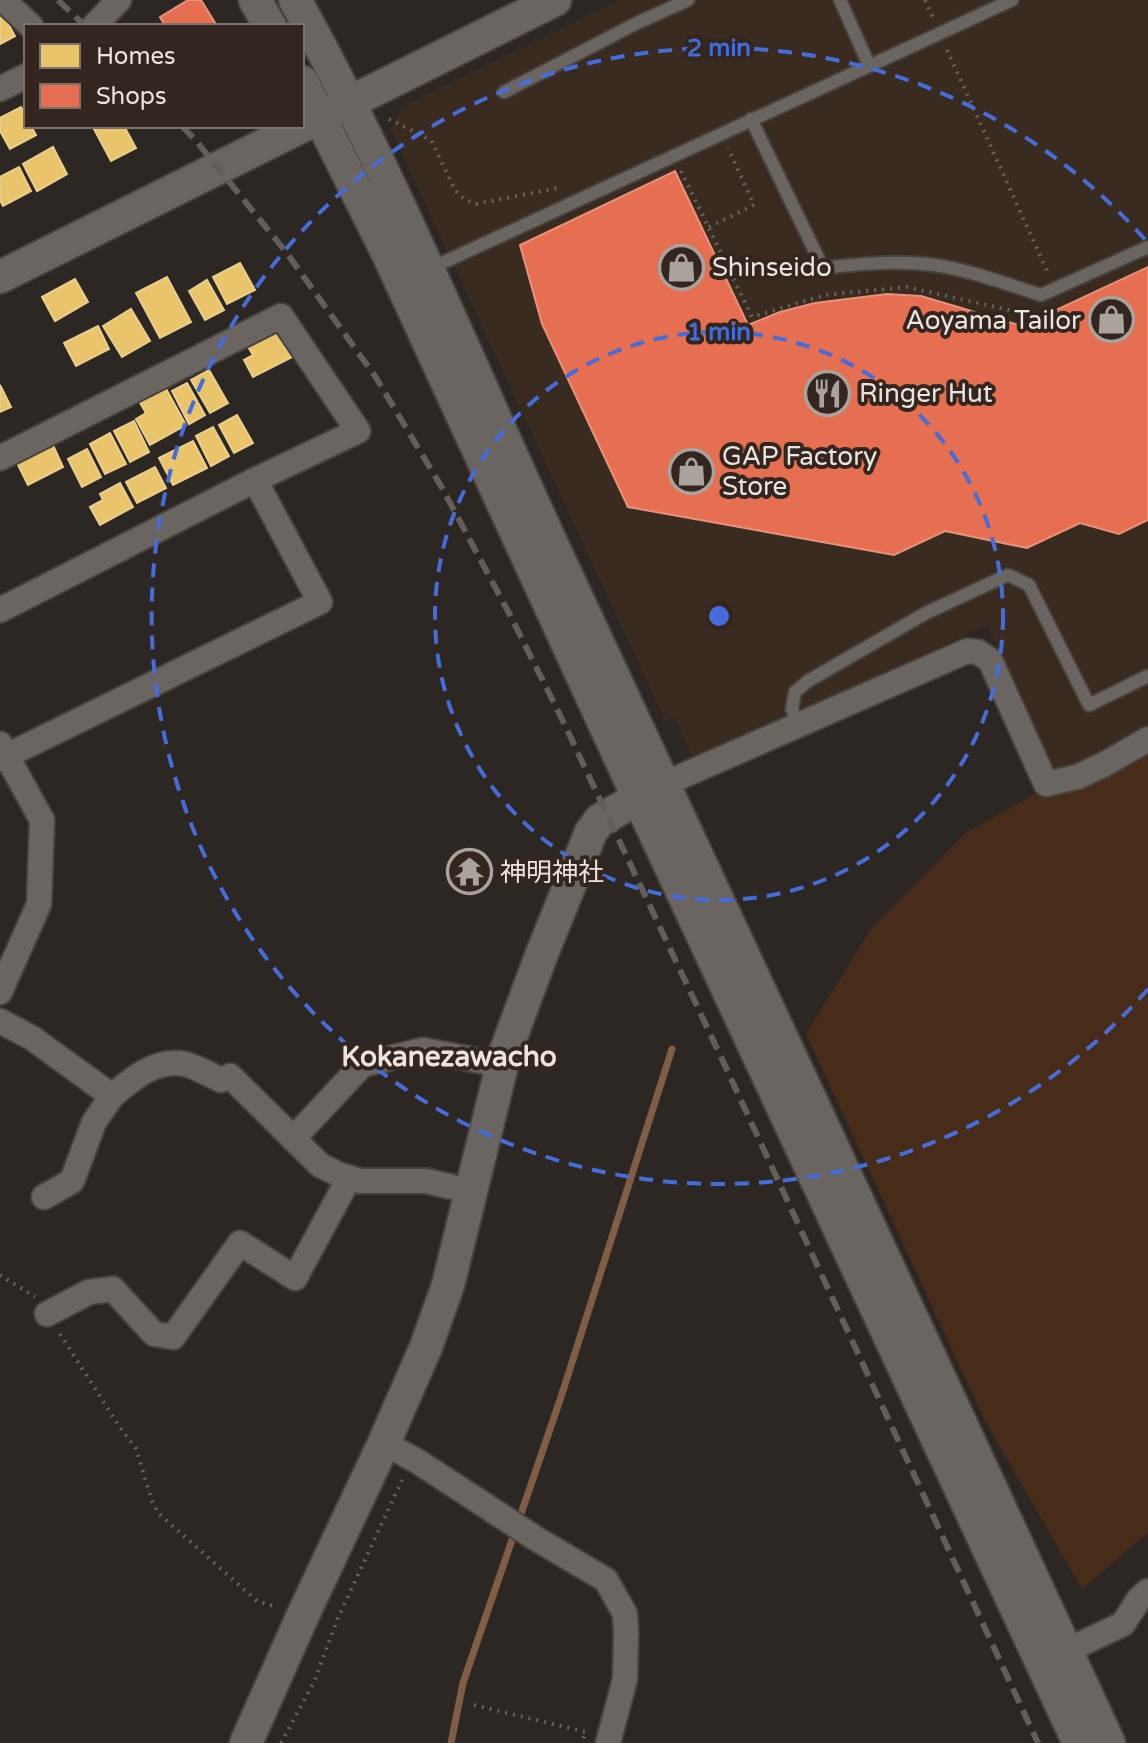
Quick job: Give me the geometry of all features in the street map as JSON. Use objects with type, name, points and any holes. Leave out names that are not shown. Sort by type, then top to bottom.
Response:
[{"type":"street","points":[[3,0],[29,24]]},
{"type":"street","points":[[255,0],[269,24]]},
{"type":"street","points":[[295,0],[350,102],[429,269],[531,499],[652,792],[1079,1743]]},
{"type":"street","points":[[304,126],[555,0]]},
{"type":"street","points":[[0,89],[24,77]]},
{"type":"street","points":[[304,86],[652,792],[1109,1743]]},
{"type":"street","points":[[0,277],[300,128]]},
{"type":"street","points":[[0,458],[281,316],[358,431],[0,610]]},
{"type":"street","points":[[0,992],[39,904],[42,820],[2,753],[320,602],[255,480]]},
{"type":"street","points":[[246,1743],[426,1347],[448,1285],[502,1065],[541,956],[591,832],[600,820],[652,792],[967,651],[978,652],[990,660],[1046,784],[1077,777],[1148,739]]},
{"type":"street","points":[[0,1021],[32,1038],[112,1096]]},
{"type":"street","points":[[293,1139],[362,1065],[423,1050],[502,1065]]},
{"type":"street","points":[[44,1197],[72,1181],[94,1122],[112,1096],[134,1077],[162,1064],[185,1064],[221,1080],[230,1076],[320,1165],[349,1178],[360,1181],[426,1181],[470,1191]]},
{"type":"street","points":[[47,1314],[89,1292],[113,1289],[154,1334],[173,1337],[240,1243],[295,1278],[349,1178]]},
{"type":"street","points":[[384,1443],[606,1580],[625,1614],[626,1632],[625,1679],[608,1743]]},
{"type":"street","points":[[1066,1651],[1123,1624],[1148,1591]]},
{"type":"lane","points":[[504,92],[688,0]]},
{"type":"lane","points":[[840,0],[869,65]]},
{"type":"lane","points":[[429,269],[940,33],[994,4],[1012,0]]},
{"type":"lane","points":[[751,119],[823,268],[877,263],[933,265],[989,278],[1041,295],[1148,247]]},
{"type":"lane","points":[[799,726],[792,709],[795,692],[808,681],[926,613],[1008,575],[1029,585],[1089,705],[1148,676]]},
{"type":"path","points":[[925,0],[1056,289]]},
{"type":"path","points":[[387,118],[431,140],[455,190],[464,199],[476,204],[567,187]]},
{"type":"path","points":[[709,227],[754,205],[721,133]]},
{"type":"path","points":[[0,1275],[34,1295],[47,1314],[136,1449],[158,1513],[257,1601],[303,1615]]},
{"type":"path","points":[[281,1743],[314,1682],[338,1618],[400,1483],[417,1461]]},
{"type":"path","points":[[474,1705],[586,1732],[581,1743]]},
{"type":"shaded area","points":[[618,0],[1148,0],[1148,727],[1066,770],[1052,765],[987,625],[695,761],[674,717],[665,720],[391,130],[402,107]]},
{"type":"shaded area","points":[[1148,753],[1148,1533],[1082,1589],[985,1421],[806,1034],[871,929],[966,833],[1040,791]]},
{"type":"building: Homes","points":[[0,9],[15,36],[0,44]]},
{"type":"building: Homes","points":[[21,107],[24,128],[32,128],[36,135],[10,149],[0,131],[0,118]]},
{"type":"building: Homes","points":[[125,128],[136,148],[111,161],[94,129]]},
{"type":"building: Homes","points":[[53,147],[67,174],[37,191],[23,164]]},
{"type":"building: Homes","points":[[19,167],[31,191],[3,206],[0,177]]},
{"type":"building: Homes","points":[[240,263],[255,290],[227,304],[213,277]]},
{"type":"building: Homes","points":[[167,277],[191,322],[160,338],[136,293]]},
{"type":"building: Homes","points":[[75,279],[88,302],[55,321],[42,297]]},
{"type":"building: Homes","points":[[207,280],[224,310],[205,320],[189,291]]},
{"type":"building: Homes","points":[[131,309],[150,341],[122,357],[103,326]]},
{"type":"building: Homes","points":[[98,326],[109,349],[76,366],[64,343]]},
{"type":"building: Homes","points":[[277,329],[292,357],[253,377],[244,360],[253,355],[247,345]]},
{"type":"building: Homes","points":[[209,370],[228,403],[210,413],[191,380]]},
{"type":"building: Homes","points":[[187,383],[205,415],[189,424],[172,391]]},
{"type":"building: Homes","points":[[0,385],[11,407],[0,412]]},
{"type":"building: Homes","points":[[165,387],[186,425],[150,445],[136,419],[146,413],[139,401]]},
{"type":"building: Homes","points":[[237,415],[253,443],[234,453],[219,425]]},
{"type":"building: Homes","points":[[134,421],[149,452],[130,462],[114,431]]},
{"type":"building: Homes","points":[[213,427],[229,456],[211,466],[196,436]]},
{"type":"building: Homes","points":[[110,433],[126,464],[105,474],[90,444]]},
{"type":"building: Homes","points":[[193,441],[207,468],[173,485],[159,458]]},
{"type":"building: Homes","points":[[52,443],[63,467],[28,485],[16,461]]},
{"type":"building: Homes","points":[[87,449],[101,477],[82,487],[68,459]]},
{"type":"building: Homes","points":[[155,467],[166,488],[137,503],[126,482]]},
{"type":"building: Homes","points":[[120,483],[133,507],[100,525],[90,507],[103,500],[100,494]]},
{"type":"building: Shops","points":[[188,0],[201,0],[216,24],[164,24],[160,17]]},
{"type":"building: Shops","points":[[675,171],[748,325],[815,303],[887,294],[921,296],[1022,326],[1148,267],[1148,520],[1119,534],[1080,523],[1027,548],[945,531],[894,555],[628,507],[542,324],[520,245]]},
{"type":"waterway","points":[[451,1743],[463,1683],[560,1400],[672,1049]]},
{"type":"railway","points":[[58,0],[83,24]]},
{"type":"railway","points":[[184,128],[286,252],[375,376],[441,486],[510,615],[721,1057],[1038,1743]]},
{"type":"place","name":"Shinseido","points":[[681,267]]},
{"type":"place","name":"Aoyama Tailor","points":[[1112,320]]},
{"type":"place","name":"Ringer Hut","points":[[828,393]]},
{"type":"place","name":"GAP Factory Store","points":[[691,471]]},
{"type":"place","name":"神明神社","points":[[469,872]]},
{"type":"district","name":"Kokanezawacho","points":[[449,1056]]}]
